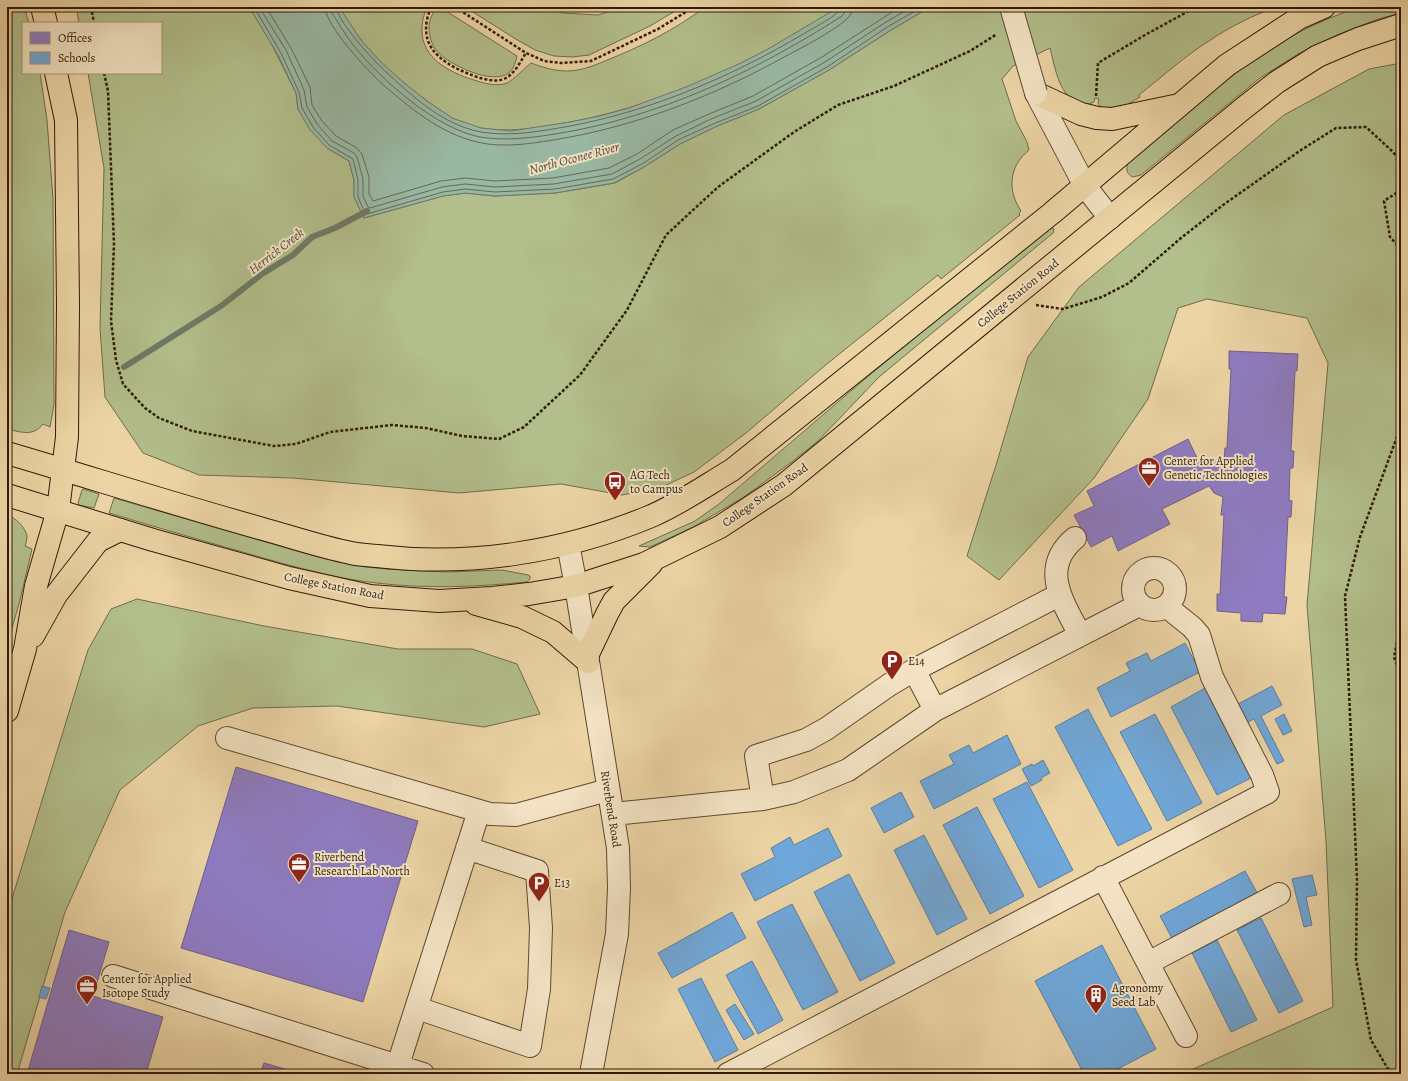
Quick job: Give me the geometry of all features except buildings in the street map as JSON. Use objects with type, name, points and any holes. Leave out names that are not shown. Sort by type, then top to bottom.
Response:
[{"type":"main road","points":[[42,7],[46,22]]},
{"type":"main road","points":[[7,453],[238,522],[351,553],[404,560],[453,560],[497,556],[568,544],[609,532],[651,516],[691,495],[732,470],[1085,186],[1227,65],[1299,18],[1324,7]]},
{"type":"main road","name":"College Station Road","points":[[7,495],[120,530],[288,578],[370,596],[439,601],[529,594],[576,586],[644,564],[720,527],[784,485],[1245,106],[1277,82],[1318,56],[1358,39],[1401,26]]},
{"type":"main road","points":[[7,711],[25,649],[36,586],[58,510],[67,437],[68,304],[66,120],[56,74]]},
{"type":"main road","points":[[1036,93],[1081,114],[1097,118],[1112,119],[1180,105]]},
{"type":"main road","points":[[25,649],[56,595],[98,541],[120,530]]},
{"type":"main road","points":[[462,600],[522,617],[553,632],[587,659],[606,614],[614,601],[656,559]]},
{"type":"street","points":[[1019,11],[1036,93],[1085,186],[1110,218]]},
{"type":"street","points":[[1075,538],[1067,544],[1058,559],[1056,573],[1059,594],[1080,635]]},
{"type":"street","name":"Riverbend Road","points":[[568,544],[618,848],[619,888],[617,934],[591,1074]]},
{"type":"street","points":[[1148,568],[1163,569],[1174,580],[1176,587],[1175,594],[1167,607],[1153,611],[1145,609],[1139,605],[1135,599],[1133,584],[1136,577],[1148,568]]},
{"type":"street","points":[[763,799],[756,756],[806,740],[826,730],[889,685],[914,670],[1059,594]]},
{"type":"street","points":[[613,814],[763,799],[794,792],[848,770],[935,710],[1139,605]]},
{"type":"street","points":[[728,1074],[1268,792],[1262,775],[1212,677],[1199,635],[1192,627],[1167,607]]},
{"type":"street","points":[[914,670],[935,710]]},
{"type":"street","points":[[227,738],[490,814],[516,814],[608,790]]},
{"type":"street","points":[[398,1065],[479,811]]},
{"type":"street","points":[[417,1008],[530,1046],[539,989],[541,928],[537,871],[467,848]]},
{"type":"street","points":[[1103,878],[1186,1036]]},
{"type":"street","points":[[1148,963],[1279,894]]},
{"type":"street","points":[[113,976],[423,1074]]},
{"type":"path","points":[[91,7],[94,22]]},
{"type":"path","points":[[431,7],[426,27],[427,39],[432,50],[447,64],[474,76],[488,80],[504,79],[516,70],[526,53]]},
{"type":"path","points":[[455,7],[526,53],[544,61],[561,64],[591,61],[658,29],[694,7]]},
{"type":"path","points":[[1019,11],[1034,10],[1044,7]]},
{"type":"path","points":[[1096,97],[1098,63],[1196,7]]},
{"type":"path","points":[[104,74],[108,91],[114,229],[111,321],[116,360],[124,384],[145,408],[158,418],[192,431],[274,446],[296,444],[330,432],[392,425],[426,428],[462,436],[499,439],[524,427],[580,375],[627,310],[666,235],[718,187],[794,132],[838,105],[894,86],[970,51],[1002,31]]},
{"type":"path","points":[[1035,305],[1063,309],[1102,297],[1129,283],[1181,238],[1223,205],[1301,150],[1336,128],[1366,127],[1401,161]]},
{"type":"path","points":[[1401,190],[1384,201],[1390,237],[1401,248]]},
{"type":"path","points":[[1391,1074],[1371,1040],[1356,960],[1357,872],[1345,596],[1360,537],[1401,426]]},
{"type":"path","points":[[1401,623],[1394,657],[1401,676]]},
{"type":"green space","points":[[7,7],[24,7],[29,22],[22,22],[22,74],[40,74],[47,120],[53,199],[54,404],[50,427],[43,424],[35,431],[31,432],[7,429]]},
{"type":"green space","points":[[76,7],[249,7],[268,37],[296,93],[298,109],[327,148],[349,161],[354,180],[354,197],[364,218],[443,196],[465,193],[495,196],[555,193],[615,183],[644,167],[680,144],[715,127],[759,109],[829,70],[930,7],[1275,7],[1234,26],[1202,45],[1139,95],[1140,97],[1125,106],[1102,110],[1098,103],[1099,99],[1095,98],[1094,102],[1087,105],[1072,99],[1067,95],[1060,83],[1050,48],[1013,66],[1002,79],[1016,121],[1027,142],[1029,150],[1017,163],[1012,179],[1014,195],[1021,211],[1019,213],[1020,215],[941,279],[938,275],[828,363],[746,433],[694,472],[660,488],[622,495],[561,484],[459,493],[293,478],[199,475],[143,453],[105,397],[100,328],[104,168],[88,74],[162,74],[162,22],[79,22]]},
{"type":"green space","points":[[339,7],[427,7],[423,21],[422,34],[425,45],[431,55],[449,70],[482,82],[499,85],[507,83],[516,77],[531,63],[553,70],[562,71],[572,71],[596,65],[657,37],[682,23],[705,7],[839,7],[773,47],[738,65],[666,95],[629,108],[591,118],[526,129],[508,130],[481,128],[466,124],[452,118],[427,101],[396,77],[369,50]]},
{"type":"green space","points":[[436,7],[446,11],[517,56],[515,64],[510,72],[503,76],[493,77],[482,75],[460,67],[442,56],[433,45],[429,33],[431,17]]},
{"type":"green space","points":[[465,7],[543,7],[563,13],[598,15],[622,7],[682,7],[650,26],[589,55],[572,57],[554,56],[535,50]]},
{"type":"green space","points":[[1359,7],[1401,7],[1401,13],[1378,19],[1337,35],[1298,54],[1260,78],[1141,175],[1133,177],[1128,173],[1128,162],[1201,100],[1239,71],[1298,33]]},
{"type":"green space","points":[[1401,63],[1401,1074],[1182,1074],[1333,1007],[1326,841],[1307,605],[1328,363],[1307,318],[1207,299],[1178,308],[1148,399],[1094,478],[999,580],[967,556],[1028,357],[1079,287],[1284,115],[1369,69]]},
{"type":"green space","points":[[1050,227],[1054,229],[1053,233],[879,377],[817,442],[793,461],[744,497],[693,527],[650,547],[639,546],[695,521],[719,504],[866,378]]},
{"type":"green space","points":[[83,489],[99,494],[94,508],[79,505],[78,503]]},
{"type":"green space","points":[[114,498],[322,558],[366,567],[445,572],[502,570],[528,575],[530,576],[530,579],[527,582],[507,584],[433,587],[395,585],[348,579],[281,563],[109,513]]},
{"type":"green space","points":[[7,515],[20,523],[27,536],[25,546],[32,549],[19,604],[7,645]]},
{"type":"green space","points":[[137,599],[264,626],[398,649],[472,649],[517,664],[540,714],[484,727],[337,706],[253,708],[198,726],[120,790],[65,912],[17,1074],[7,1074],[7,915],[88,650],[111,609]]},
{"type":"water","name":"North Oconee River","points":[[249,7],[339,7],[361,40],[381,62],[427,101],[452,118],[481,128],[511,131],[600,116],[629,108],[686,87],[741,63],[768,49],[839,7],[930,7],[829,70],[759,109],[715,127],[680,144],[644,167],[614,183],[555,193],[495,196],[465,193],[443,196],[364,218],[354,197],[354,180],[349,161],[327,148],[310,130],[298,109],[296,93],[278,55]]},
{"type":"waterway","name":"Herrick Creek","points":[[124,367],[221,306],[262,274],[293,255],[312,237],[335,228],[367,211]]},
{"type":"place","name":"Center for Applied Genetic Technologies","points":[[1149,488]]},
{"type":"place","name":"AG Tech to Campus","points":[[615,502]]},
{"type":"place","name":"E14","points":[[892,680]]},
{"type":"place","name":"Riverbend Research Lab North","points":[[299,884]]},
{"type":"place","name":"E13","points":[[539,902]]},
{"type":"place","name":"Center for Applied Isotope Study","points":[[87,1006]]},
{"type":"place","name":"Agronomy Seed Lab","points":[[1096,1014]]}]
